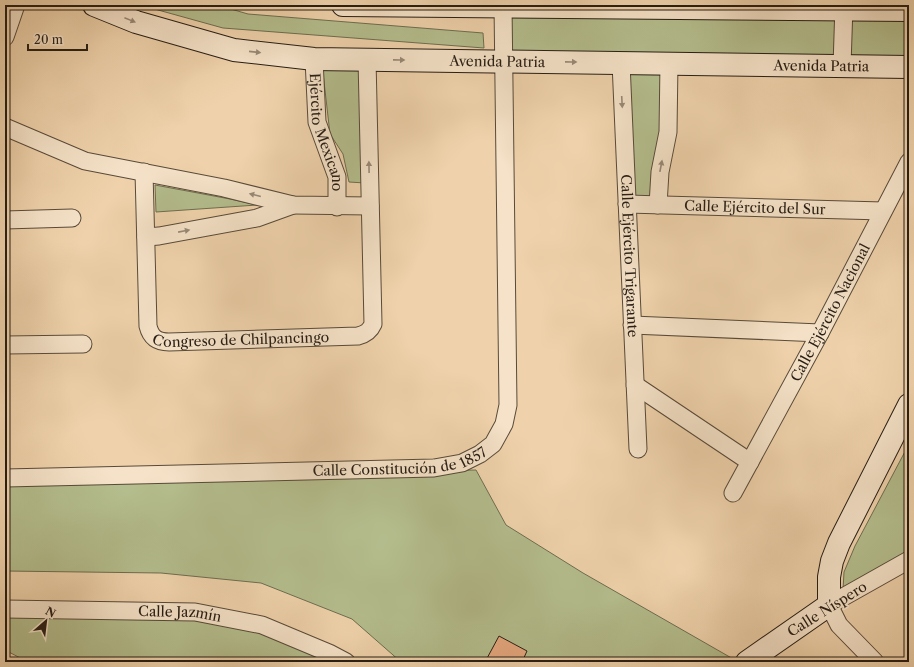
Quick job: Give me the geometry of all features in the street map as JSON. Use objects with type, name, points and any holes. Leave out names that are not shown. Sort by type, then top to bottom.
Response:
[{"type":"street","points":[[5,37],[16,5]]},
{"type":"street","name":"Avenida Patria","points":[[94,5],[136,22],[234,50],[314,59],[909,67]]},
{"type":"street","points":[[343,5],[844,7],[909,10]]},
{"type":"street","name":"Calle Constitución de 1857","points":[[5,478],[434,468],[462,463],[480,454],[493,444],[504,424],[508,405],[503,6]]},
{"type":"street","points":[[842,66],[844,7]]},
{"type":"street","name":"Ejército Mexicano","points":[[314,59],[318,122],[337,177],[337,206]]},
{"type":"street","points":[[5,127],[85,161],[224,188],[293,205],[370,206],[367,59]]},
{"type":"street","name":"Calle Ejército Trigarante","points":[[621,63],[638,449]]},
{"type":"street","points":[[658,205],[660,172],[668,132],[669,63]]},
{"type":"street","name":"Calle Ejército Nacional","points":[[733,493],[820,333],[909,162]]},
{"type":"street","name":"Congreso de Chilpancingo","points":[[144,172],[148,326],[153,338],[161,342],[358,336],[368,332],[373,324],[370,206]]},
{"type":"street","name":"Calle Ejército del Sur","points":[[627,204],[883,211]]},
{"type":"street","points":[[146,236],[159,236],[257,218],[293,205]]},
{"type":"street","points":[[5,220],[72,218]]},
{"type":"street","points":[[632,325],[820,333]]},
{"type":"street","points":[[5,345],[83,344]]},
{"type":"street","points":[[635,385],[750,462]]},
{"type":"street","points":[[875,662],[839,625],[829,604],[829,577],[832,560],[839,543],[909,405]]},
{"type":"street","name":"Calle Níspero","points":[[747,662],[829,604],[909,560]]},
{"type":"street","name":"Calle Jazmín","points":[[5,609],[195,612],[262,625],[329,653],[346,662]]},
{"type":"green space","points":[[140,5],[217,5],[248,14],[483,33],[484,48],[223,28]]},
{"type":"green space","points":[[509,7],[838,9],[842,66],[511,55]]},
{"type":"green space","points":[[850,10],[909,10],[909,63],[849,61]]},
{"type":"green space","points":[[621,63],[669,63],[658,205],[627,204]]},
{"type":"green space","points":[[322,64],[360,64],[365,183],[349,182],[343,154],[330,134]]},
{"type":"green space","points":[[155,185],[230,199],[257,205],[156,212]]},
{"type":"green space","points":[[909,444],[909,554],[843,590],[844,572],[855,546]]},
{"type":"green space","points":[[476,470],[506,525],[583,573],[735,660],[733,662],[401,662],[352,619],[261,583],[161,573],[5,571],[5,478]]},
{"type":"green space","points":[[5,608],[262,625],[343,662],[28,662],[5,650]]},
{"type":"building","points":[[499,636],[527,651],[522,662],[485,662]]}]
